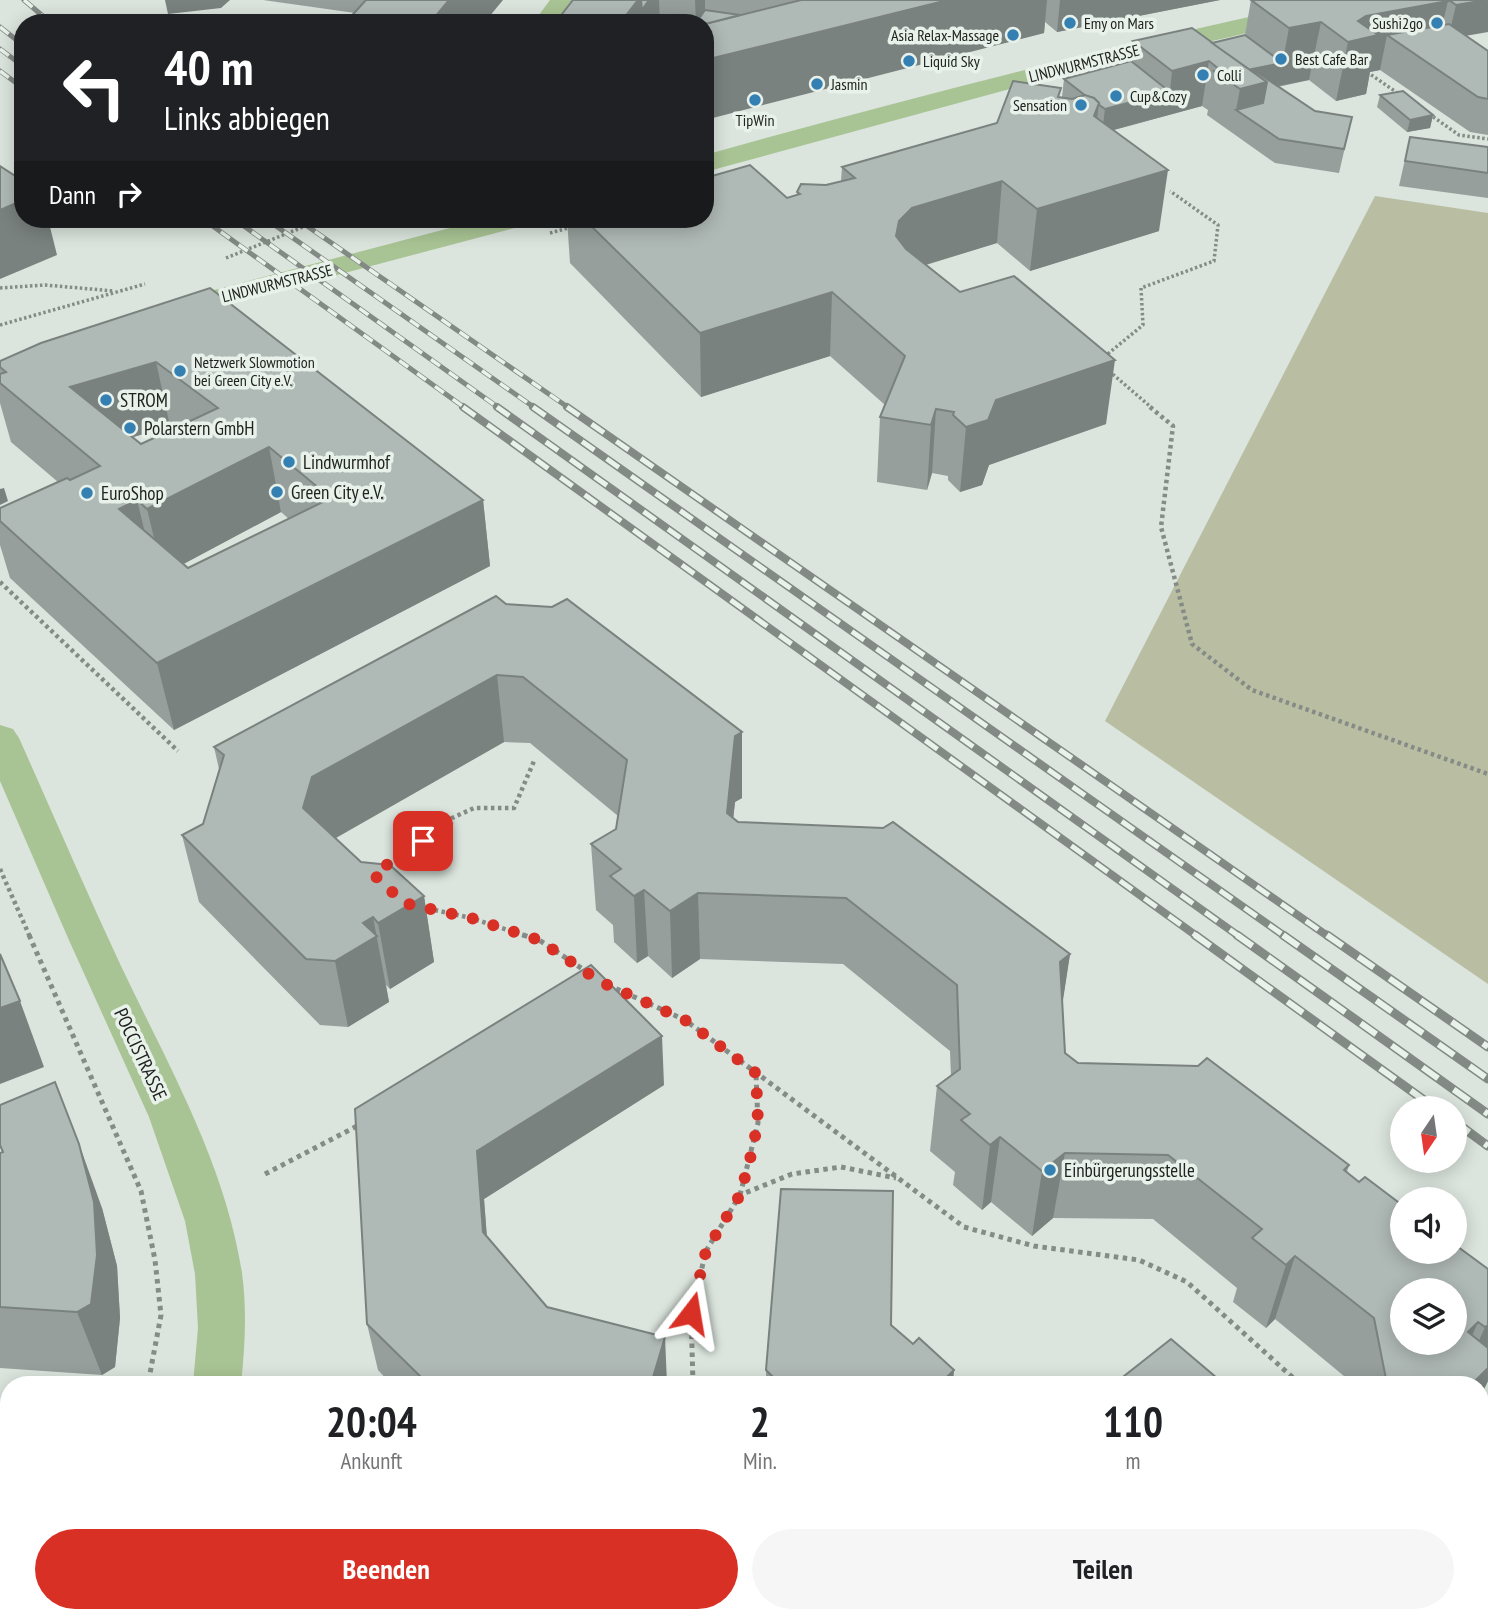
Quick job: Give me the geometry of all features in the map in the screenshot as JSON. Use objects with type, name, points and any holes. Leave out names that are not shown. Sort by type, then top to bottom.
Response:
[{"type":"main road","points":[[552,14],[563,0]]},
{"type":"main road","name":"LINDWURMSTRASSE","points":[[714,161],[850,122],[1236,26],[1360,0]]},
{"type":"main road","name":"LINDWURMSTRASSE","points":[[714,149],[850,122]]},
{"type":"main road","name":"LINDWURMSTRASSE","points":[[155,314],[482,228]]},
{"type":"main road","name":"POCCISTRASSE","points":[[0,738],[66,891],[180,1137],[204,1203],[219,1266],[221,1357],[217,1376]]},
{"type":"path","points":[[1367,72],[1403,96]]},
{"type":"path","points":[[1425,112],[1460,135],[1488,139]]},
{"type":"path","points":[[1098,362],[1143,325],[1141,288],[1214,261],[1218,225],[1170,191]]},
{"type":"path","points":[[0,288],[45,285],[118,292]]},
{"type":"path","points":[[1107,370],[1173,426],[1161,527],[1192,644],[1252,690],[1488,774]]},
{"type":"path","points":[[0,582],[178,751]]},
{"type":"path","points":[[373,874],[423,841],[447,844],[452,818],[474,808],[514,808],[534,761]]},
{"type":"path","points":[[0,869],[141,1191],[155,1260],[161,1315],[150,1376]]},
{"type":"path","points":[[417,906],[471,918],[539,940],[589,974]]},
{"type":"path","points":[[599,981],[685,1020],[964,1227],[1034,1246],[1139,1260],[1187,1282],[1291,1376]]},
{"type":"path","points":[[692,1376],[691,1313],[706,1251],[740,1195],[758,1123],[756,1073]]},
{"type":"path","points":[[265,1174],[374,1118]]},
{"type":"path","points":[[740,1195],[792,1174],[841,1167],[897,1178]]},
{"type":"green space","points":[[1375,196],[1488,213],[1488,984],[1105,721]]},
{"type":"building","points":[[366,0],[449,0],[437,14],[353,14]]},
{"type":"building","points":[[573,0],[638,0],[627,14],[562,14]]},
{"type":"building","points":[[641,0],[649,0],[642,10]]},
{"type":"building","points":[[801,0],[948,0],[714,58],[714,22]]},
{"type":"building","points":[[1251,0],[1448,1],[1366,16],[1358,21],[1378,35],[1348,42],[1321,22],[1289,28]]},
{"type":"building","points":[[1449,0],[1486,0],[1456,5]]},
{"type":"building","points":[[705,10],[740,15],[714,22],[714,14],[702,14]]},
{"type":"building","points":[[1449,24],[1488,51],[1488,99],[1478,97],[1387,35]]},
{"type":"building","points":[[1192,28],[1267,82],[1240,89],[1214,71],[1220,70],[1209,61],[1172,71],[1133,41]]},
{"type":"building","points":[[1245,35],[1283,63],[1252,69],[1315,111],[1352,117],[1344,149],[1279,139],[1236,110],[1263,103],[1267,82],[1212,43]]},
{"type":"building","points":[[1131,61],[1170,92],[1105,109],[1094,98],[1086,96],[1064,79]]},
{"type":"building","points":[[1013,81],[1061,88],[1058,97],[1072,99],[1085,95],[1094,98],[1099,103],[1094,116],[1168,170],[1037,209],[1002,181],[912,208],[899,221],[896,236],[906,249],[960,292],[1014,276],[1115,360],[996,400],[988,420],[966,427],[953,415],[954,412],[936,409],[931,425],[880,417],[905,356],[832,292],[700,333],[593,228],[714,228],[714,175],[750,165],[787,198],[800,194],[797,192],[801,184],[826,185],[855,178],[842,167],[997,123]]},
{"type":"building","points":[[1403,91],[1433,115],[1410,120],[1380,95]]},
{"type":"building","points":[[1410,137],[1488,147],[1488,173],[1405,161]]},
{"type":"building","points":[[0,166],[14,175],[14,204],[0,210]]},
{"type":"building","points":[[210,288],[483,500],[157,663],[0,521],[0,508],[100,466],[0,383],[0,374],[6,372],[0,367],[0,361],[41,343]],"holes":[[[156,362],[218,408],[141,444],[70,387]],[[269,447],[331,498],[188,568],[119,509],[137,500],[147,509]]]},
{"type":"building","points":[[496,596],[506,604],[552,607],[567,599],[742,732],[735,736],[727,813],[738,822],[883,828],[893,822],[1070,954],[1060,962],[1065,1053],[1078,1063],[1198,1066],[1207,1058],[1349,1165],[1344,1170],[1359,1182],[1365,1177],[1390,1196],[1390,1264],[1467,1264],[1467,1254],[1488,1269],[1488,1325],[1485,1327],[1478,1322],[1468,1332],[1488,1348],[1488,1368],[1480,1376],[1385,1376],[1374,1318],[1295,1256],[1286,1265],[1252,1238],[1262,1229],[1168,1155],[1065,1153],[1042,1171],[1000,1137],[990,1145],[961,1120],[970,1114],[937,1086],[960,1069],[957,985],[846,898],[698,893],[670,911],[644,890],[634,896],[610,876],[621,869],[591,844],[616,829],[627,760],[523,677],[497,675],[312,777],[303,808],[361,862],[390,865],[424,896],[378,923],[373,917],[363,923],[377,936],[335,961],[306,959],[182,835],[203,824],[224,755],[214,747]]},
{"type":"building","points":[[0,954],[20,1001],[0,1008]]},
{"type":"building","points":[[591,965],[662,1036],[477,1151],[483,1232],[547,1307],[665,1337],[653,1376],[420,1376],[367,1324],[355,1109]]},
{"type":"building","points":[[55,1082],[79,1144],[94,1202],[97,1255],[91,1304],[77,1312],[0,1307],[0,1153],[3,1152],[0,1145],[0,1105]]},
{"type":"building","points":[[781,1189],[893,1191],[891,1325],[913,1344],[919,1338],[954,1370],[948,1376],[772,1376],[766,1370]]},
{"type":"building","points":[[1171,1339],[1215,1376],[1124,1376]]},
{"type":"railway","points":[[24,0],[40,14]]},
{"type":"railway","points":[[0,27],[14,38]]},
{"type":"railway","points":[[0,49],[14,59]]},
{"type":"railway","points":[[0,71],[14,81]]},
{"type":"railway","points":[[215,228],[465,408]]},
{"type":"railway","points":[[247,228],[499,408]]},
{"type":"railway","points":[[279,228],[535,408]]},
{"type":"railway","points":[[310,228],[569,408]]},
{"type":"railway","points":[[463,407],[1198,937]]},
{"type":"railway","points":[[497,407],[1240,937]]},
{"type":"railway","points":[[533,407],[1286,937]]},
{"type":"railway","points":[[567,407],[1329,937]]},
{"type":"railway","points":[[1195,935],[1418,1096]]},
{"type":"railway","points":[[1237,935],[1488,1114]]},
{"type":"railway","points":[[1283,935],[1488,1079]]},
{"type":"railway","points":[[1327,935],[1488,1047]]},
{"type":"railway","points":[[1467,1131],[1488,1146]]},
{"type":"place","name":"Emy on Mars","points":[[1070,23]]},
{"type":"place","name":"Sushi2go","points":[[1437,23]]},
{"type":"place","name":"Asia Relax-Massage","points":[[1013,35]]},
{"type":"place","name":"Best Cafe Bar","points":[[1281,59]]},
{"type":"place","name":"Liquid Sky","points":[[909,61]]},
{"type":"place","name":"Colli","points":[[1203,75]]},
{"type":"place","name":"Jasmin","points":[[817,84]]},
{"type":"place","name":"Cup&Cozy","points":[[1116,96]]},
{"type":"place","name":"TipWin","points":[[755,100]]},
{"type":"place","name":"Sensation","points":[[1081,105]]},
{"type":"place","name":"Netzwerk Slowmotion bei Green City e.V.","points":[[180,371]]},
{"type":"place","name":"STROM","points":[[106,400]]},
{"type":"place","name":"Polarstern GmbH","points":[[130,428]]},
{"type":"place","name":"Lindwurmhof","points":[[289,462]]},
{"type":"place","name":"Green City e.V.","points":[[277,492]]},
{"type":"place","name":"EuroShop","points":[[87,493]]},
{"type":"place","name":"Einbürgerungsstelle","points":[[1050,1170]]},
{"type":"route","points":[[423,841],[373,874],[404,903],[471,918],[539,940],[599,981],[685,1020],[756,1073],[758,1123],[750,1159],[740,1195],[706,1251],[691,1313]]}]
